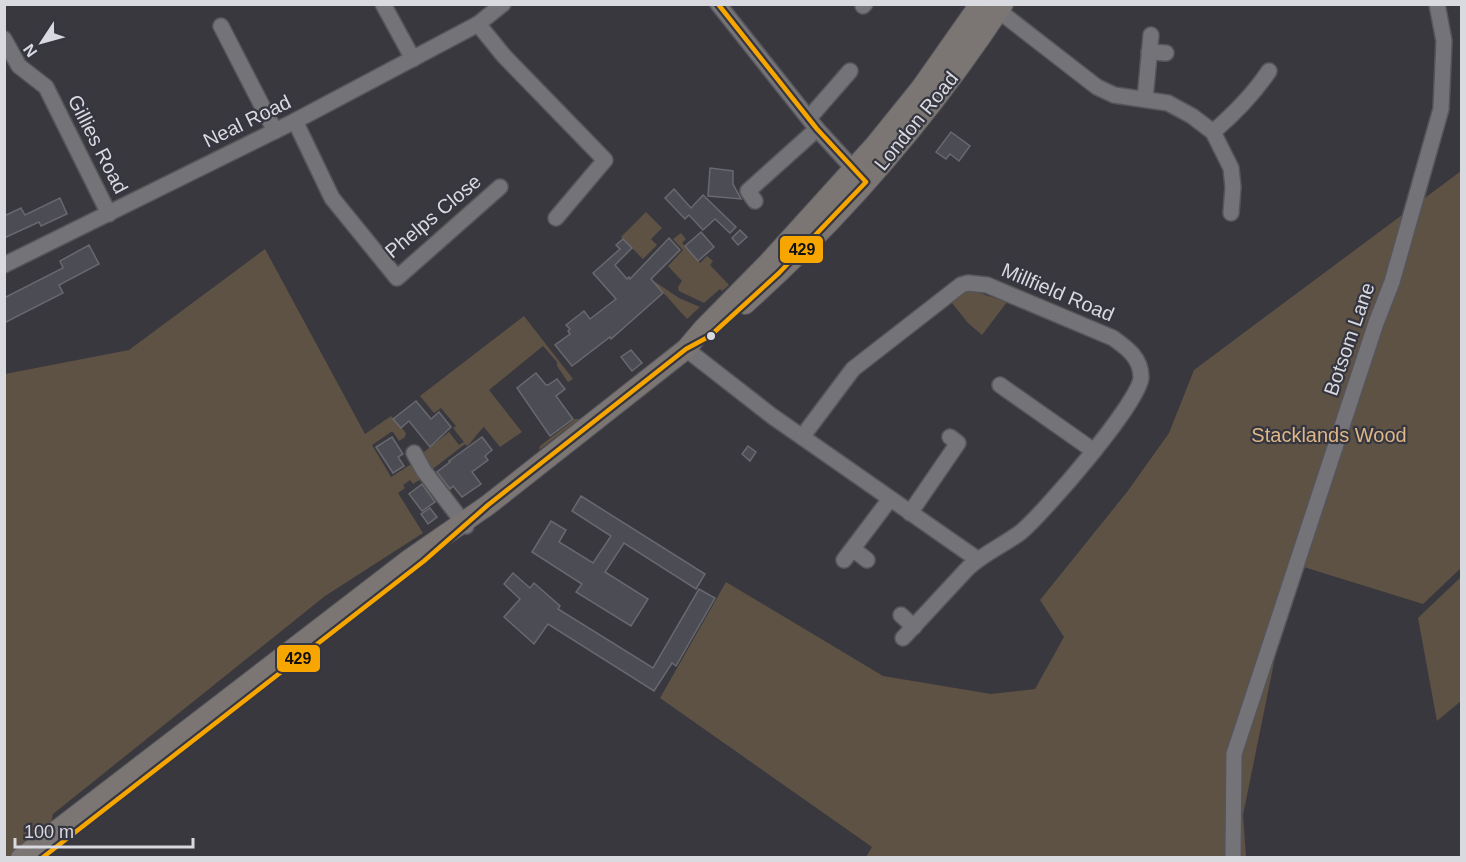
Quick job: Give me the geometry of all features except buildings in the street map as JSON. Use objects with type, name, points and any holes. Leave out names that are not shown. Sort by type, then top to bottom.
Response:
[{"type":"main road","name":"London Road","points":[[41,858],[384,592],[464,524],[686,349],[710,336],[779,273],[860,175],[923,114],[993,6]]},
{"type":"main road","name":"London Road","points":[[21,858],[410,559],[464,524]]},
{"type":"street","points":[[382,4],[413,59]]},
{"type":"street","name":"Neal Road","points":[[4,265],[295,121],[478,24],[503,4]]},
{"type":"street","points":[[718,4],[813,123],[860,175]]},
{"type":"street","name":"Botsom Lane","points":[[1233,858],[1234,754],[1376,323],[1392,282],[1441,109],[1444,41],[1437,4]]},
{"type":"street","points":[[993,6],[1097,87],[1114,95],[1168,103],[1192,116],[1213,132],[1231,168],[1233,187],[1231,207],[1216,199]]},
{"type":"street","points":[[478,24],[504,56],[605,160],[556,218]]},
{"type":"street","points":[[221,26],[275,131]]},
{"type":"street","points":[[1145,99],[1151,35]]},
{"type":"street","name":"Gillies Road","points":[[4,39],[19,66],[46,87],[110,214]]},
{"type":"street","points":[[1149,52],[1166,53]]},
{"type":"street","points":[[748,191],[813,123],[850,71]]},
{"type":"street","points":[[1213,132],[1240,109],[1269,71]]},
{"type":"street","name":"Phelps Close","points":[[295,121],[332,198],[397,278],[501,187]]},
{"type":"street","name":"Millfield Road","points":[[802,437],[853,369],[961,285],[968,283],[987,285],[1113,338],[1131,351],[1141,370],[1140,387],[1094,451],[1061,491],[1023,530],[977,560],[909,633],[901,615]]},
{"type":"street","points":[[686,349],[753,402],[977,560]]},
{"type":"street","points":[[1014,394],[1023,381]]},
{"type":"street","points":[[1000,385],[1094,451]]},
{"type":"street","points":[[910,513],[958,443],[950,437]]},
{"type":"street","points":[[414,453],[424,471],[464,524]]},
{"type":"street","points":[[867,560],[848,554],[890,499]]},
{"type":"green space","name":"Stacklands Wood","points":[[1461,171],[1461,568],[1423,604],[1294,564],[1243,815],[1246,857],[866,857],[872,847],[660,698],[726,582],[883,676],[991,694],[1035,689],[1064,637],[1040,600],[1127,492],[1169,433],[1194,370]]},
{"type":"green space","points":[[646,212],[662,228],[651,239],[657,245],[643,259],[621,237]]},
{"type":"green space","points":[[681,233],[686,239],[682,243],[700,263],[707,256],[713,261],[710,265],[729,285],[722,291],[720,289],[704,303],[679,291],[678,287],[682,281],[668,266],[683,250],[673,239]]},
{"type":"green space","points":[[265,249],[365,434],[391,416],[406,433],[405,437],[399,441],[391,432],[372,445],[391,477],[413,463],[421,479],[413,484],[410,480],[398,493],[423,533],[325,596],[53,814],[50,830],[12,857],[5,858],[5,374],[129,350]]},
{"type":"green space","points":[[651,279],[679,298],[700,307],[687,319]]},
{"type":"green space","points":[[973,291],[1007,302],[982,335],[968,323],[952,303],[964,293]]},
{"type":"green space","points":[[524,316],[573,379],[568,382],[557,366],[557,362],[543,346],[489,390],[522,432],[500,447],[484,427],[467,446],[465,444],[430,471],[423,455],[424,452],[449,432],[459,445],[464,442],[453,428],[456,426],[441,408],[434,413],[420,396]]},
{"type":"green space","points":[[575,419],[580,419],[539,450],[540,446]]},
{"type":"green space","points":[[1461,577],[1461,701],[1437,721],[1418,618]]},
{"type":"transit line","name":"429","points":[[42,858],[424,561],[488,505],[686,349],[710,336],[779,273],[866,182],[817,129],[718,4]]}]
